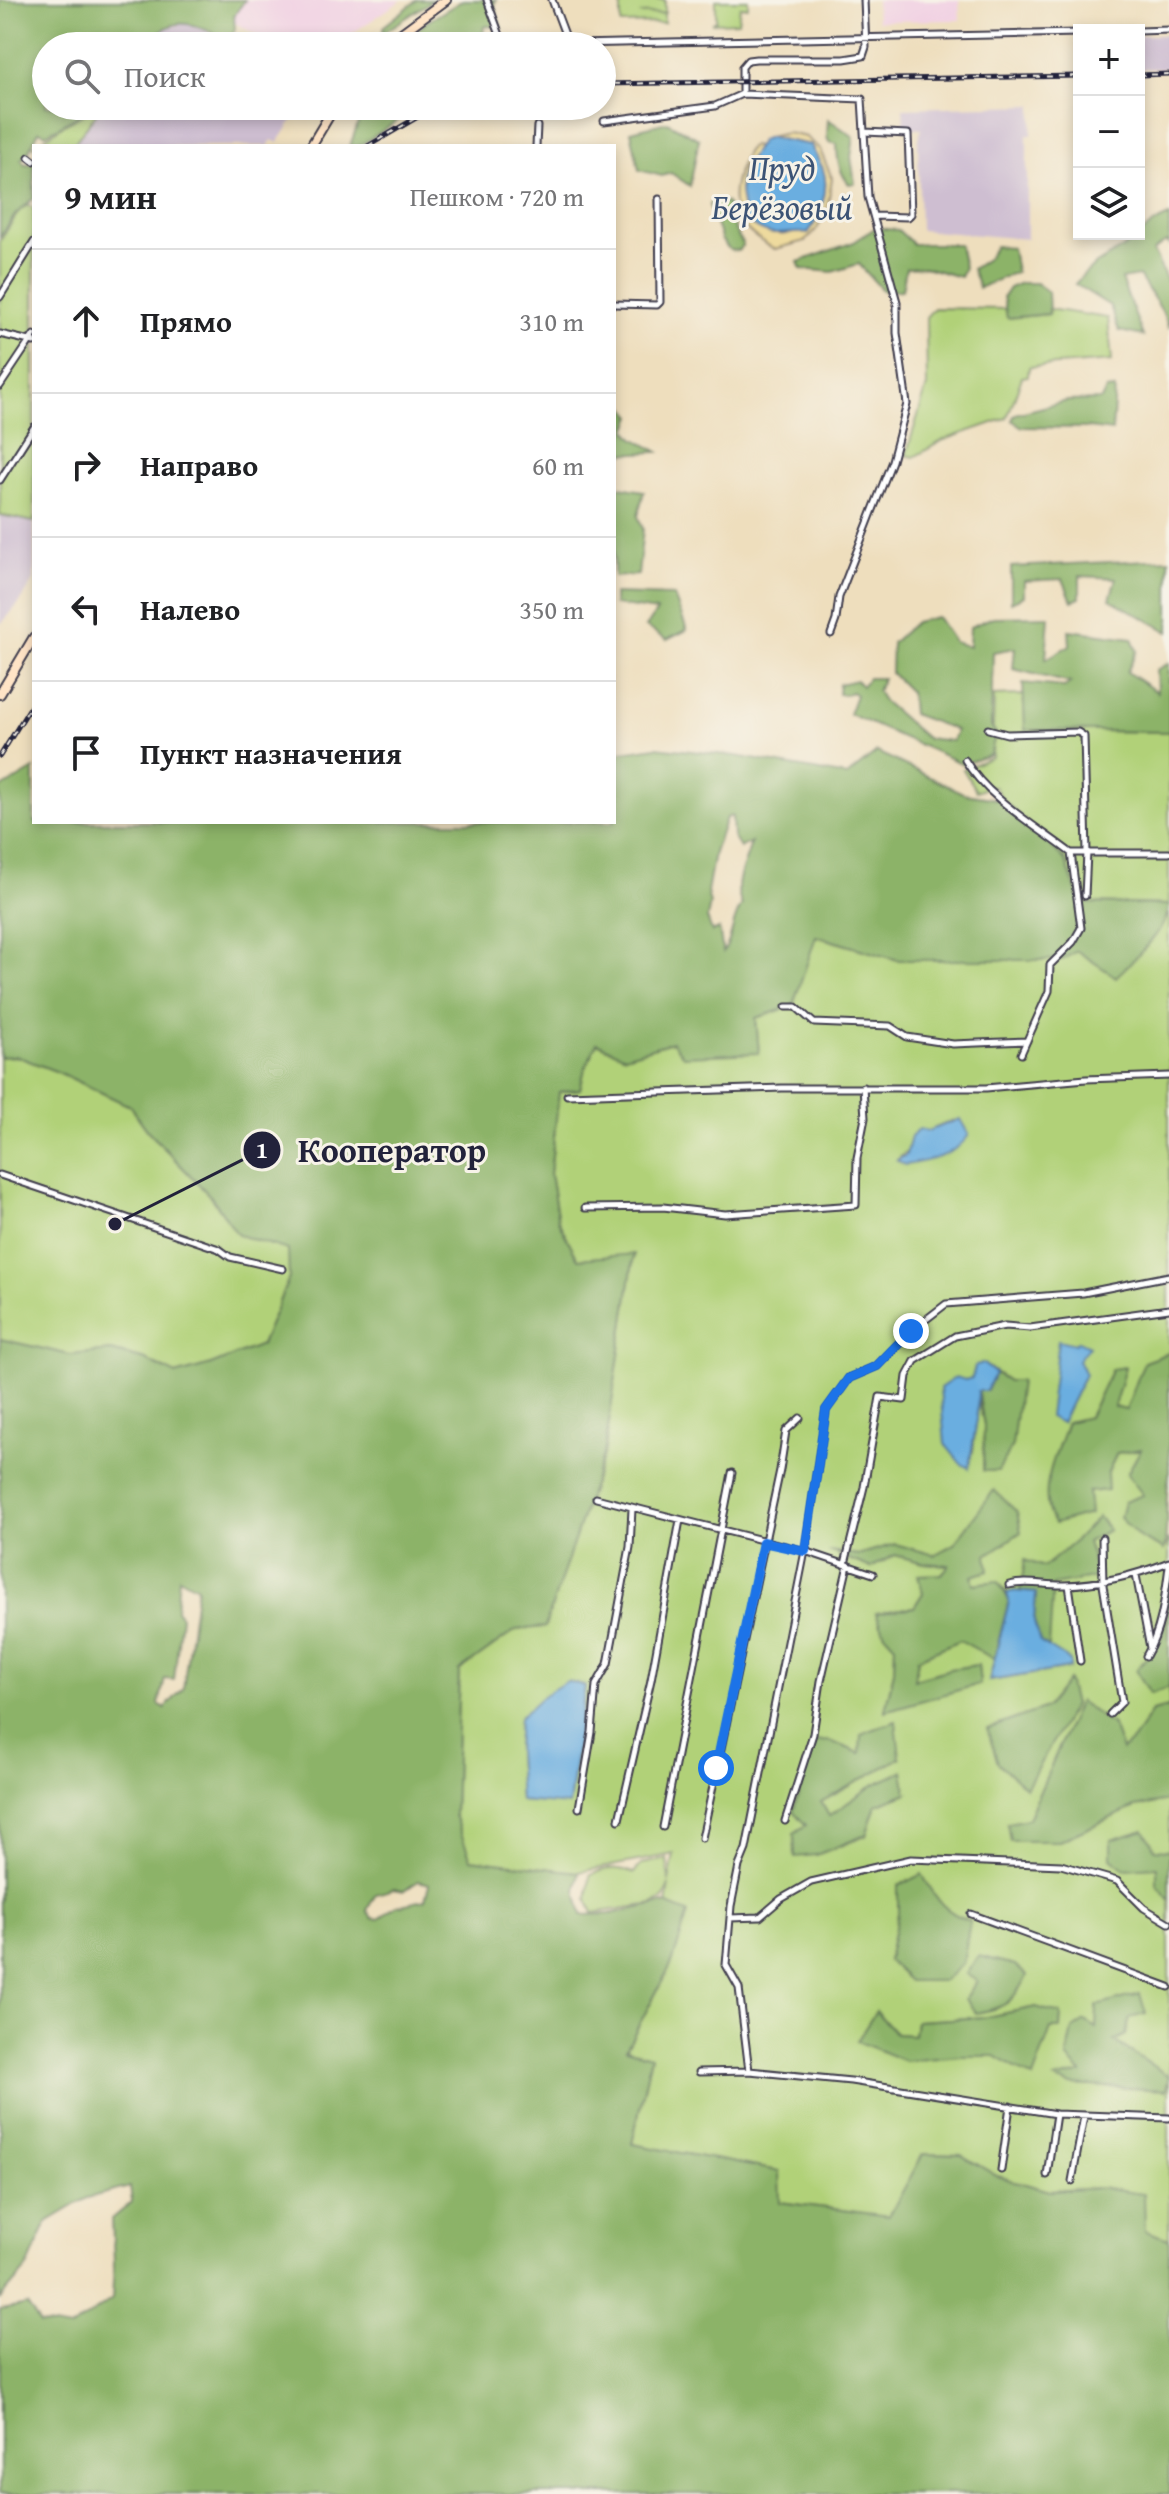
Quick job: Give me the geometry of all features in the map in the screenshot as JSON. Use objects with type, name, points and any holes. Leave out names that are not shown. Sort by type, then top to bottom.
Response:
[{"type":"street","points":[[403,32],[446,0]]},
{"type":"street","points":[[487,0],[499,32]]},
{"type":"street","points":[[552,0],[564,32]]},
{"type":"street","points":[[742,94],[742,67],[748,60],[859,58],[865,53],[864,0]]},
{"type":"street","points":[[1145,31],[1169,30]]},
{"type":"street","points":[[616,43],[1073,33]]},
{"type":"street","points":[[616,119],[715,106],[742,94],[862,99],[868,197],[897,302],[897,333],[907,404],[892,461],[839,597],[831,634]]},
{"type":"street","points":[[312,144],[327,120]]},
{"type":"street","points":[[604,121],[611,120]]},
{"type":"street","points":[[536,144],[537,126]]},
{"type":"street","points":[[865,132],[908,134],[911,214],[908,217],[874,216]]},
{"type":"street","points":[[616,304],[657,305],[660,302],[659,199]]},
{"type":"street","points":[[0,297],[32,245]]},
{"type":"street","points":[[0,334],[32,339]]},
{"type":"street","points":[[0,386],[32,340]]},
{"type":"street","points":[[0,480],[32,430]]},
{"type":"street","points":[[0,694],[32,640]]},
{"type":"street","points":[[988,729],[1007,734],[1078,732],[1084,736],[1085,896]]},
{"type":"street","points":[[965,760],[975,778],[989,791],[1071,853],[1169,853]]},
{"type":"street","points":[[1021,1054],[1049,991],[1050,965],[1073,942],[1081,928],[1071,853]]},
{"type":"street","points":[[786,1007],[796,1007],[814,1023],[890,1026],[907,1037],[938,1042],[1027,1041]]},
{"type":"street","points":[[567,1095],[863,1087],[986,1088],[1086,1079],[1169,1076]]},
{"type":"street","points":[[585,1208],[663,1207],[725,1214],[856,1205],[857,1158],[865,1118],[863,1087]]},
{"type":"street","points":[[0,1175],[216,1247],[230,1257],[283,1269]]},
{"type":"street","points":[[749,2071],[739,1988],[726,1965],[730,1918],[805,1551],[826,1410],[849,1378],[877,1366],[911,1331],[946,1304],[1083,1293],[1169,1276]]},
{"type":"street","points":[[785,1821],[813,1734],[821,1681],[864,1487],[880,1397],[904,1400],[907,1376],[915,1361],[955,1336],[1005,1326],[1030,1328],[1169,1309]]},
{"type":"street","points":[[702,1838],[786,1431],[800,1418]]},
{"type":"street","points":[[663,1827],[732,1473]]},
{"type":"street","points":[[596,1498],[805,1551],[873,1574]]},
{"type":"street","points":[[579,1808],[592,1732],[596,1685],[608,1664],[630,1547],[632,1509]]},
{"type":"street","points":[[619,1820],[651,1680],[680,1520]]},
{"type":"street","points":[[1102,1538],[1103,1579],[1122,1702],[1110,1714]]},
{"type":"street","points":[[1009,1585],[1018,1582],[1069,1585],[1136,1575],[1169,1564],[1165,1601],[1154,1643],[1146,1656]]},
{"type":"street","points":[[1136,1575],[1150,1649]]},
{"type":"street","points":[[1069,1585],[1080,1661]]},
{"type":"street","points":[[730,1918],[760,1917],[781,1899],[811,1882],[911,1859],[1061,1865],[1117,1881],[1144,1908],[1169,1923]]},
{"type":"street","points":[[971,1914],[1169,1987]]},
{"type":"street","points":[[699,2072],[749,2071],[851,2081],[1056,2114],[1169,2118]]},
{"type":"street","points":[[1001,2170],[1010,2106]]},
{"type":"street","points":[[1047,2175],[1056,2114]]},
{"type":"street","points":[[1072,2181],[1084,2116]]},
{"type":"shaded area","points":[[244,0],[402,0],[354,32],[251,32],[230,20]]},
{"type":"shaded area","points":[[876,0],[959,0],[960,20],[877,21]]},
{"type":"shaded area","points":[[184,24],[209,32],[161,32],[165,28]]},
{"type":"shaded area","points":[[1145,35],[1169,35],[1169,68],[1145,69]]},
{"type":"shaded area","points":[[1033,105],[1032,135],[1027,135],[1027,239],[920,230],[918,144],[921,129],[904,128],[903,108]]},
{"type":"shaded area","points":[[92,120],[293,120],[278,143],[272,140],[269,144],[74,144]]},
{"type":"shaded area","points":[[0,515],[32,522],[32,582],[21,601],[0,622]]},
{"type":"green space","points":[[0,0],[245,0],[234,16],[234,32],[210,32],[195,26],[176,24],[160,32],[32,32],[32,120],[71,120],[46,134],[39,131],[26,156],[21,159],[25,164],[32,163],[32,200],[16,214],[0,237]]},
{"type":"green space","points":[[417,0],[433,0],[385,32],[383,27]]},
{"type":"green space","points":[[463,0],[496,0],[494,4],[501,27],[484,26],[483,32],[415,32]]},
{"type":"green space","points":[[613,0],[665,0],[665,13],[639,14],[664,14],[664,23],[621,24],[621,1]]},
{"type":"green space","points":[[716,0],[748,0],[748,7],[740,7],[738,22],[713,23],[716,20]]},
{"type":"green space","points":[[828,119],[854,137],[851,157],[855,183],[849,184],[841,170],[837,144],[829,142]]},
{"type":"green space","points":[[74,120],[91,120],[73,144],[37,144]]},
{"type":"green space","points":[[359,120],[399,120],[362,144],[351,144]]},
{"type":"green space","points":[[667,122],[699,139],[690,186],[671,173],[662,176],[639,170],[631,131]]},
{"type":"green space","points":[[715,199],[727,203],[743,245],[738,251],[730,250],[722,241],[709,205]]},
{"type":"green space","points":[[28,205],[32,208],[32,522],[0,515],[0,241],[20,210]]},
{"type":"green space","points":[[1169,216],[1169,245],[1166,242],[1153,251],[1169,285],[1169,328],[1162,311],[1139,276],[1121,279],[1143,336],[1119,331],[1110,306],[1075,284],[1096,265],[1133,240],[1145,240],[1145,231]]},
{"type":"green space","points":[[875,228],[898,230],[913,244],[959,244],[964,268],[960,277],[924,267],[906,268],[902,290],[883,291],[859,264],[832,272],[801,269],[798,262],[854,242]]},
{"type":"green space","points":[[995,246],[1012,248],[1016,272],[979,288],[972,269],[988,258]]},
{"type":"green space","points":[[1021,283],[1036,283],[1048,292],[1049,314],[1007,318],[1003,297],[1009,288]]},
{"type":"green space","points":[[934,308],[1006,309],[1008,318],[1049,314],[1048,309],[1108,318],[1112,361],[1029,367],[1028,376],[1022,377],[1007,418],[944,440],[914,457],[906,455],[927,386],[926,317]]},
{"type":"green space","points":[[1115,389],[1112,431],[1021,427],[1012,420],[1015,414],[1067,401],[1101,400],[1106,390]]},
{"type":"green space","points":[[616,396],[633,416],[627,430],[634,438],[658,452],[616,454]]},
{"type":"green space","points":[[616,486],[644,491],[638,516],[643,529],[638,575],[616,577]]},
{"type":"green space","points":[[1169,559],[1169,632],[1110,599],[1116,578],[1080,576],[1080,598],[1072,601],[1063,579],[1024,581],[1024,596],[1011,602],[1011,567]]},
{"type":"green space","points":[[616,594],[674,596],[687,630],[667,640],[646,627],[657,611],[616,605]]},
{"type":"green space","points":[[1049,616],[1046,659],[1070,645],[1069,630],[1132,638],[1137,651],[1127,672],[1157,692],[1156,670],[1169,663],[1169,732],[1025,730],[1023,683],[1064,687],[1070,683],[1013,669],[1015,648],[993,652],[991,727],[996,733],[990,755],[963,764],[849,714],[856,695],[852,692],[838,694],[839,684],[856,680],[862,686],[868,678],[883,678],[877,691],[883,701],[926,738],[952,741],[956,730],[912,714],[910,692],[891,673],[892,643],[915,622],[937,617],[954,642],[969,647],[970,627],[993,617]]},
{"type":"green space","points":[[1023,695],[1026,730],[1169,732],[1169,905],[1081,903],[1065,860],[1003,800],[994,786],[976,791],[963,769],[992,757],[994,696]]},
{"type":"green space","points":[[656,747],[736,756],[847,776],[877,752],[965,794],[1003,800],[1065,860],[1081,903],[1169,905],[1157,934],[1116,977],[1077,951],[1062,960],[898,960],[816,936],[793,1006],[756,1018],[759,1053],[683,1056],[672,1042],[625,1056],[597,1043],[585,1068],[580,1089],[559,1092],[550,1174],[558,1221],[578,1259],[634,1254],[605,1449],[545,1627],[516,1630],[459,1671],[454,1815],[471,1859],[579,1872],[576,1890],[582,1915],[610,1914],[663,1903],[688,1913],[673,1961],[626,2049],[651,2056],[632,2144],[779,2171],[780,2202],[889,2216],[923,2154],[961,2155],[997,2176],[1050,2191],[1101,2188],[1144,2194],[1145,2231],[1169,2239],[1169,2494],[0,2494],[0,2310],[27,2305],[40,2324],[70,2329],[112,2299],[112,2219],[132,2202],[130,2187],[87,2198],[47,2222],[27,2268],[0,2299],[0,1339],[70,1355],[111,1351],[146,1360],[176,1375],[261,1345],[289,1278],[288,1250],[238,1235],[212,1198],[148,1131],[130,1106],[16,1056],[0,1057],[0,789],[32,770],[32,824],[616,824],[616,753]],"holes":[[[732,816],[733,837],[740,848],[751,842],[739,881],[742,905],[723,952],[719,929],[712,932],[707,918],[710,904],[707,892],[714,853],[726,818]],[[179,1577],[197,1587],[183,1689],[165,1708],[159,1704],[165,1679],[174,1680],[181,1616],[176,1610]],[[418,1881],[429,1884],[425,1900],[396,1906],[378,1919],[372,1918],[367,1910],[376,1894],[394,1889],[404,1891]]]},
{"type":"green space","points":[[1169,915],[1169,1353],[1144,1362],[1126,1411],[1114,1408],[1112,1369],[1089,1417],[1067,1422],[1089,1514],[1088,1492],[1107,1474],[1117,1453],[1142,1449],[1143,1495],[1164,1550],[1169,1539],[1169,1592],[1150,1694],[1169,1687],[1169,1707],[1152,1711],[1133,1741],[1122,1750],[1113,1726],[1079,1702],[1028,1819],[1008,1824],[1059,1841],[1135,1807],[1169,1801],[1169,2239],[1145,2231],[1101,2188],[1050,2191],[997,2176],[961,2155],[923,2154],[890,2217],[779,2202],[779,2171],[632,2144],[651,2057],[626,2049],[673,1961],[666,1906],[669,1884],[663,1899],[653,1904],[593,1913],[587,1900],[590,1876],[612,1869],[634,1873],[642,1864],[667,1859],[669,1882],[674,1854],[579,1872],[470,1860],[454,1815],[459,1671],[516,1630],[545,1626],[605,1449],[634,1255],[578,1259],[558,1221],[550,1174],[559,1092],[580,1089],[585,1068],[597,1043],[625,1056],[672,1042],[759,1053],[756,1018],[793,1005],[815,936],[898,960],[1145,948]],"holes":[[[954,1120],[905,1165],[897,1160],[928,1131]],[[1058,1341],[1075,1344],[1085,1374],[1061,1423]],[[982,1363],[1008,1381],[983,1471],[984,1425],[978,1400],[973,1452],[945,1444],[944,1407],[965,1380],[973,1378]],[[994,1491],[987,1555],[972,1576],[973,1584],[998,1581],[1007,1593],[1015,1591],[1040,1642],[1070,1668],[990,1681],[994,1659],[960,1640],[918,1658],[914,1679],[978,1665],[980,1684],[885,1710],[894,1671],[895,1645],[885,1634],[876,1613],[914,1607],[950,1565],[924,1563],[895,1555],[871,1568],[833,1552],[858,1555],[895,1544],[934,1555],[954,1544]],[[567,1681],[585,1686],[569,1804],[520,1801],[517,1752],[519,1718]],[[1074,1705],[1026,1788],[988,1729],[1046,1708]],[[829,1741],[860,1753],[900,1758],[821,1802],[829,1816],[873,1785],[907,1793],[876,1805],[866,1836],[816,1855],[794,1834],[806,1826]],[[922,1875],[940,1905],[956,1916],[888,1960],[898,1914],[898,1886]],[[1036,2007],[1033,2078],[995,2056],[961,2056],[857,2041],[876,2012],[896,2034],[914,2035],[916,2021],[986,2017]]]},
{"type":"green space","points":[[16,1056],[130,1106],[148,1131],[212,1198],[238,1235],[289,1250],[289,1278],[261,1345],[211,1365],[175,1375],[146,1360],[111,1351],[70,1355],[0,1339],[0,1057]]},
{"type":"green space","points":[[1169,1353],[1169,1476],[1164,1550],[1139,1537],[1120,1518],[1124,1502],[1143,1495],[1127,1474],[1141,1449],[1117,1453],[1107,1474],[1108,1490],[1088,1492],[1090,1514],[1054,1524],[1049,1512],[1047,1486],[1067,1422],[1089,1417],[1112,1369],[1125,1367],[1114,1407],[1126,1410],[1144,1362]]},
{"type":"green space","points":[[995,1373],[1008,1381],[1020,1381],[1012,1446],[998,1471],[983,1471],[984,1425],[978,1390],[987,1391]]},
{"type":"green space","points":[[994,1490],[1017,1512],[1021,1532],[987,1555],[989,1571],[972,1576],[974,1584],[998,1581],[1009,1600],[994,1659],[960,1640],[918,1658],[915,1679],[978,1665],[980,1684],[885,1711],[894,1671],[895,1645],[885,1634],[876,1613],[914,1607],[923,1593],[918,1575],[942,1574],[949,1565],[924,1563],[895,1555],[871,1568],[829,1551],[858,1555],[895,1544],[935,1555],[954,1544]]},
{"type":"green space","points":[[1098,1517],[1109,1530],[1087,1542],[1098,1577],[1053,1585],[1049,1647],[1040,1642],[1034,1622],[1036,1593],[1020,1592],[1025,1560],[1044,1567]]},
{"type":"green space","points":[[1169,1593],[1169,1687],[1150,1694],[1136,1670],[1161,1640]]},
{"type":"green space","points":[[1068,1680],[1074,1705],[1026,1788],[998,1763],[987,1729],[1046,1708]]},
{"type":"green space","points":[[1079,1701],[1113,1726],[1122,1750],[1133,1740],[1152,1711],[1169,1707],[1169,1801],[1135,1807],[1059,1841],[1010,1841],[1007,1823],[1028,1819]]},
{"type":"green space","points":[[896,1721],[900,1758],[821,1802],[829,1816],[873,1785],[903,1771],[907,1793],[876,1805],[866,1835],[816,1855],[795,1857],[794,1833],[806,1825],[793,1812],[814,1742],[829,1741],[860,1753],[861,1734]]},
{"type":"green space","points":[[1144,1830],[1155,1849],[1169,1850],[1169,1900],[1157,1884],[1157,1867],[1125,1869],[1111,1858],[1111,1840]]},
{"type":"green space","points":[[922,1874],[941,1903],[970,1921],[963,1964],[943,1981],[909,1981],[888,1960],[898,1914],[898,1886]]},
{"type":"green space","points":[[978,1956],[1015,1965],[1027,1976],[1008,2002],[976,2013],[965,1999],[977,1981],[966,1974]]},
{"type":"green space","points":[[1140,1994],[1146,2014],[1130,2018],[1126,2035],[1114,2041],[1169,2076],[1166,2090],[1069,2085],[1055,2080],[1082,2073],[1067,2058],[1073,2029],[1085,2021],[1096,2028],[1097,2006]]},
{"type":"green space","points":[[1036,2007],[1061,2014],[1060,2029],[1051,2029],[1033,2078],[995,2056],[905,2061],[857,2041],[876,2011],[896,2034],[914,2035],[916,2021],[986,2017]]},
{"type":"sand","points":[[787,133],[806,137],[820,150],[832,178],[827,210],[817,229],[805,241],[775,249],[743,226],[734,206],[735,182],[744,155],[752,146],[757,147],[742,169],[745,221],[782,234],[797,231],[819,220],[825,188],[823,171],[811,145],[768,137]]},
{"type":"water","name":"Пруд Берёзовый","points":[[768,137],[811,145],[823,169],[823,203],[808,233],[770,233],[745,221],[740,195],[743,170],[761,140]]},
{"type":"water","points":[[960,1119],[969,1135],[956,1148],[923,1162],[905,1165],[897,1160],[906,1155],[911,1137],[919,1129],[928,1131]]},
{"type":"water","points":[[1058,1340],[1075,1344],[1078,1341],[1089,1346],[1078,1360],[1085,1374],[1061,1423],[1049,1417]]},
{"type":"water","points":[[982,1363],[995,1373],[986,1391],[978,1391],[969,1468],[961,1464],[945,1444],[940,1388],[956,1377],[965,1380],[972,1378],[975,1366]]},
{"type":"water","points":[[1007,1593],[1036,1593],[1034,1622],[1040,1642],[1070,1661],[1070,1668],[989,1681],[1009,1601]]},
{"type":"water","points":[[567,1681],[585,1686],[569,1805],[520,1801],[517,1752],[519,1718],[544,1695]]},
{"type":"railway","points":[[1145,75],[1169,74]]},
{"type":"railway","points":[[616,84],[1073,76]]},
{"type":"railway","points":[[371,144],[412,120]]},
{"type":"railway","points":[[0,756],[32,704]]},
{"type":"place","name":"Кооператор","points":[[115,1224]]},
{"type":"route","points":[[716,1768],[763,1542],[805,1551],[826,1410],[849,1378],[877,1366],[911,1331]]}]
